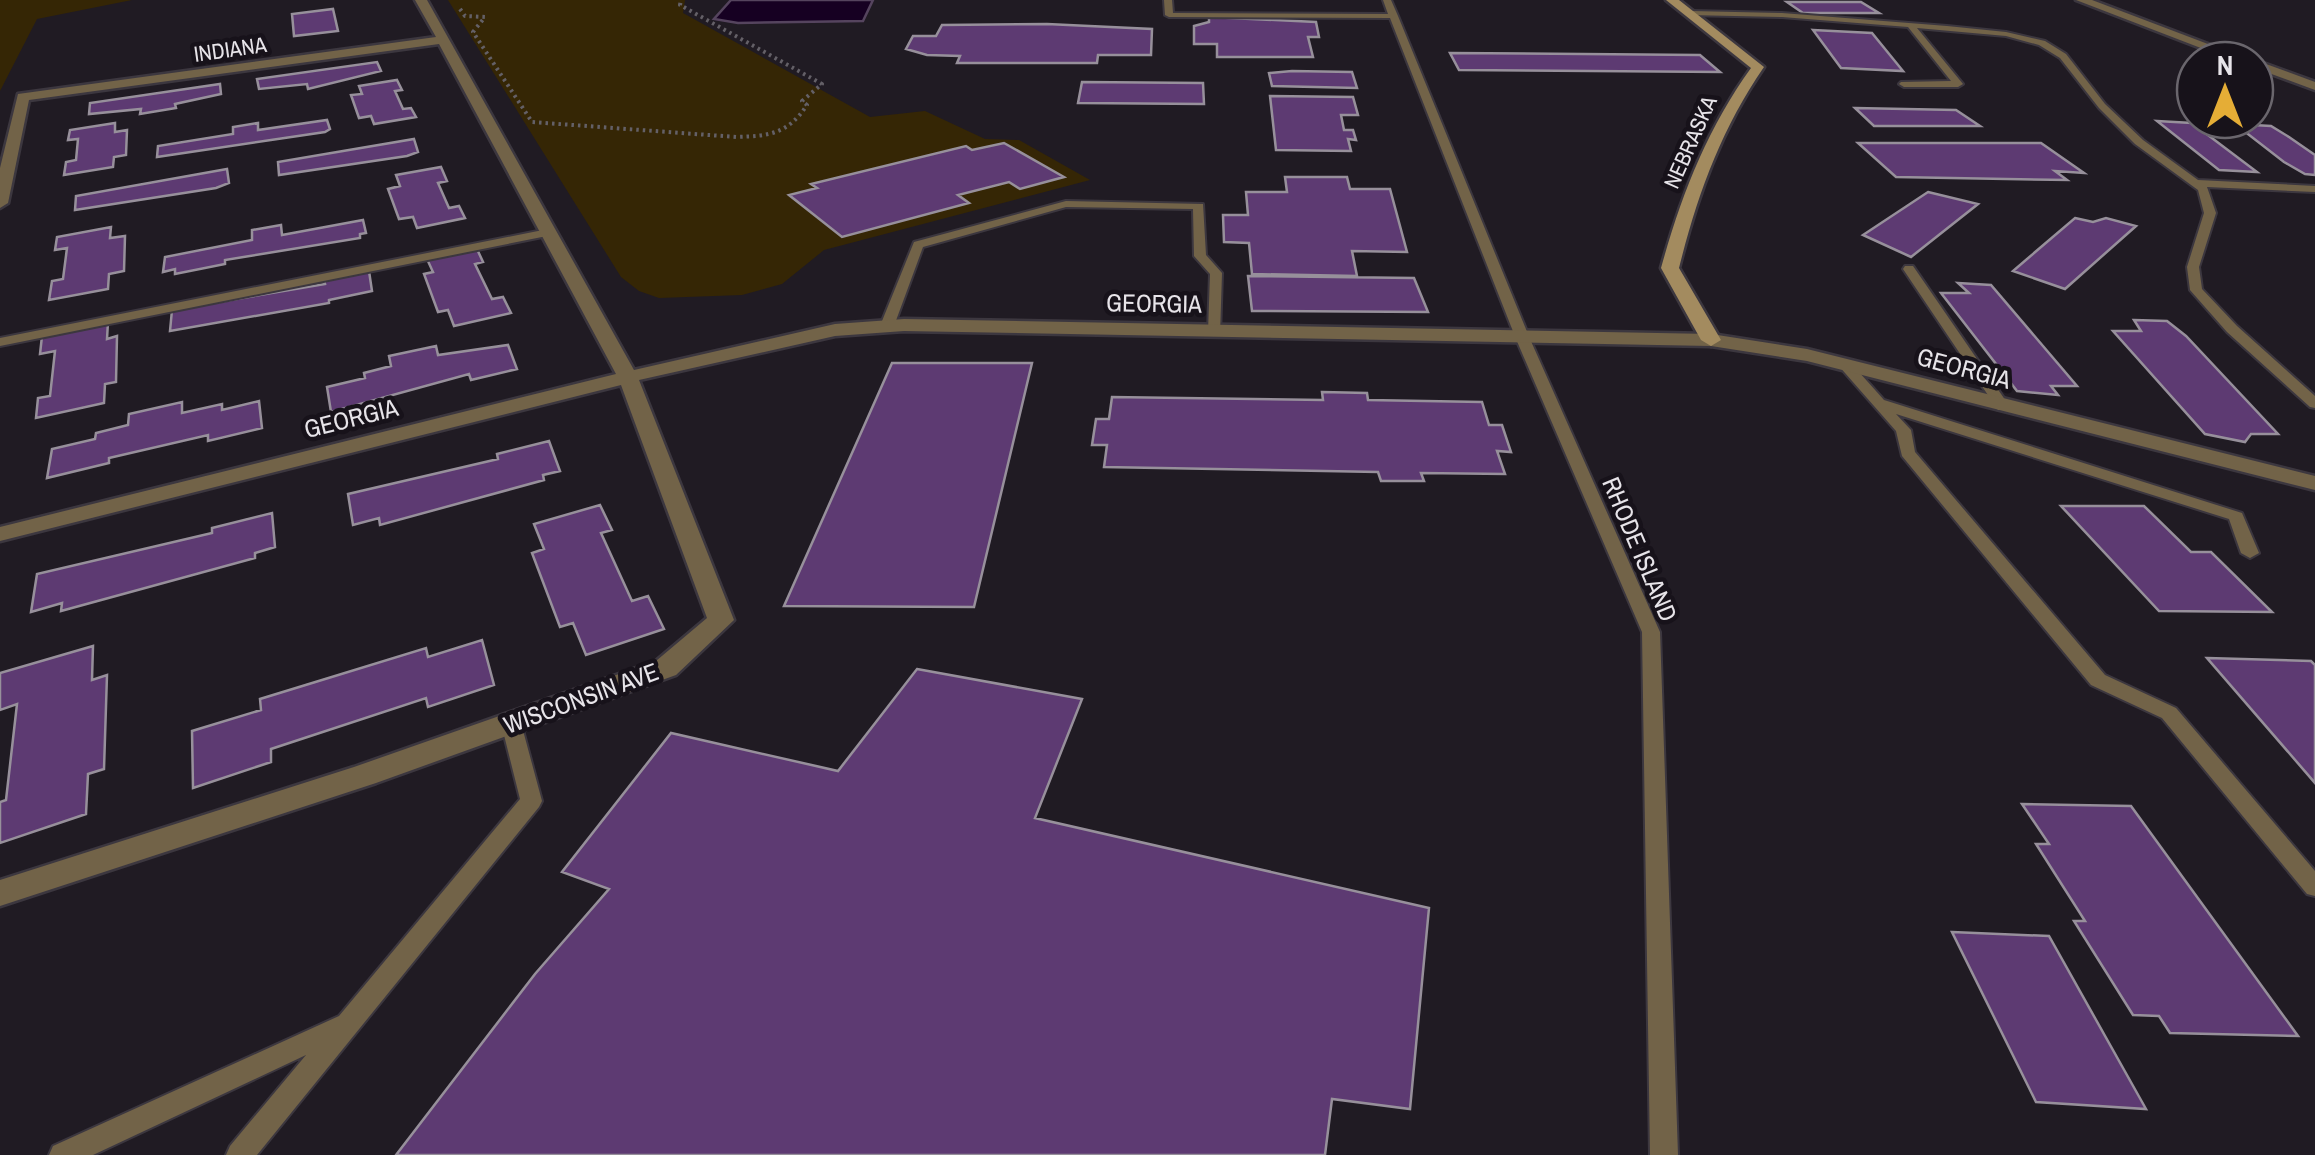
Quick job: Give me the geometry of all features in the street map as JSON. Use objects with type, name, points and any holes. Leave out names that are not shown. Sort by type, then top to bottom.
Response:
[{"type":"street","name":"WISCONSIN AVE","points":[[0,893],[511,724],[666,668],[721,620],[628,377],[421,0]]},
{"type":"street","name":"NEBRASKA","points":[[1672,0],[1758,67],[1730,104],[1683,214],[1670,268],[1711,340]]},
{"type":"street","points":[[2082,0],[2190,40]]},
{"type":"street","name":"INDIANA","points":[[0,204],[22,98],[443,40]]},
{"type":"street","points":[[2275,71],[2315,86]]},
{"type":"street","name":"GEORGIA","points":[[0,534],[628,377],[835,330],[887,326],[1711,340],[1844,365],[2315,483]]},
{"type":"lane","points":[[1168,0],[1169,15],[1391,8]]},
{"type":"lane","name":"RHODE ISLAND","points":[[1391,8],[1524,339],[1651,632],[1664,1155]]},
{"type":"lane","points":[[1690,14],[1782,15],[2006,34],[2042,43],[2063,56],[2102,106],[2139,142],[2203,189],[2210,213],[2193,268],[2196,290],[2232,329],[2315,404]]},
{"type":"lane","points":[[1904,84],[1958,84],[1910,25]]},
{"type":"lane","points":[[2195,182],[2315,189]]},
{"type":"lane","points":[[887,326],[918,245],[1066,204],[1199,206],[1200,256],[1216,273],[1215,332]]},
{"type":"lane","points":[[0,342],[548,233]]},
{"type":"lane","points":[[1910,268],[2004,407]]},
{"type":"lane","points":[[1844,365],[1903,430],[1908,454],[2098,680],[2169,713],[2315,886]]},
{"type":"lane","points":[[1878,403],[2236,516],[2250,552]]},
{"type":"lane","points":[[240,1155],[531,801],[511,724]]},
{"type":"lane","points":[[63,1155],[348,1024]]},
{"type":"path","points":[[454,0],[465,16],[485,18],[473,32],[532,122],[744,137],[780,134],[807,106],[802,100],[810,98],[822,84],[680,5],[681,0]]},
{"type":"shaded area","points":[[0,0],[132,0],[37,19],[0,91]]},
{"type":"shaded area","points":[[448,0],[685,0],[683,13],[870,117],[925,111],[985,139],[1019,140],[1090,180],[824,250],[782,284],[742,295],[659,298],[639,291],[621,277]]},
{"type":"shaded area","points":[[731,0],[873,0],[863,21],[738,23],[714,19]]},
{"type":"building","points":[[1787,2],[1861,2],[1879,13],[1803,13]]},
{"type":"building","points":[[333,9],[338,31],[294,36],[292,14]]},
{"type":"building","points":[[1209,17],[1316,22],[1319,37],[1308,37],[1313,57],[1217,57],[1217,44],[1194,44],[1194,26],[1209,22]]},
{"type":"building","points":[[942,25],[1152,29],[1151,55],[1098,55],[1097,63],[957,63],[960,56],[927,55],[906,49],[913,36],[936,36]]},
{"type":"building","points":[[1813,30],[1872,33],[1903,71],[1841,68]]},
{"type":"building","points":[[1450,53],[1700,55],[1720,72],[1459,70]]},
{"type":"building","points":[[377,62],[381,71],[308,89],[307,84],[259,89],[257,79]]},
{"type":"building","points":[[1352,72],[1357,88],[1272,86],[1269,73]]},
{"type":"building","points":[[397,80],[402,90],[395,91],[403,109],[411,108],[416,117],[374,124],[371,116],[359,118],[351,95],[362,94],[359,86]]},
{"type":"building","points":[[1082,82],[1203,83],[1204,104],[1078,103]]},
{"type":"building","points":[[220,84],[221,94],[175,104],[176,108],[140,114],[141,109],[89,114],[90,103]]},
{"type":"building","points":[[1270,96],[1353,97],[1358,115],[1341,115],[1344,130],[1353,130],[1356,140],[1348,139],[1351,151],[1276,150]]},
{"type":"building","points":[[1855,108],[1956,110],[1980,126],[1874,126]]},
{"type":"building","points":[[327,120],[330,129],[325,132],[157,157],[158,146],[233,134],[233,127],[258,123],[258,130]]},
{"type":"building","points":[[2157,121],[2175,122],[2175,135]]},
{"type":"building","points":[[115,123],[115,132],[127,130],[126,155],[114,157],[113,167],[64,175],[66,162],[76,160],[78,139],[68,140],[70,130]]},
{"type":"building","points":[[2275,128],[2315,155],[2315,175],[2284,162],[2256,140],[2275,140]]},
{"type":"building","points":[[414,139],[418,152],[407,156],[279,175],[278,162]]},
{"type":"building","points":[[2181,140],[2215,140],[2257,172],[2219,170]]},
{"type":"building","points":[[1004,143],[1064,177],[1020,189],[1009,182],[958,195],[969,203],[842,237],[789,195],[817,188],[811,184],[966,146],[972,150]]},
{"type":"building","points":[[1858,143],[2041,143],[2084,173],[2055,171],[2067,180],[1896,177]]},
{"type":"building","points":[[441,167],[447,181],[438,183],[449,208],[459,206],[465,218],[417,228],[413,217],[399,219],[388,189],[400,186],[396,175]]},
{"type":"building","points":[[227,169],[229,183],[216,188],[75,210],[76,196]]},
{"type":"building","points":[[1285,177],[1347,177],[1350,189],[1390,189],[1407,252],[1352,251],[1357,276],[1252,274],[1249,243],[1224,242],[1223,215],[1248,215],[1246,192],[1287,192]]},
{"type":"building","points":[[1928,192],[1978,204],[1911,257],[1863,235]]},
{"type":"building","points":[[2075,218],[2093,222],[2106,218],[2136,226],[2065,289],[2013,271]]},
{"type":"building","points":[[363,220],[366,233],[360,234],[360,238],[225,260],[225,264],[175,274],[175,269],[163,272],[165,257],[252,240],[252,230],[281,225],[282,235]]},
{"type":"building","points":[[111,227],[110,238],[125,236],[124,271],[109,274],[108,289],[49,300],[52,281],[63,279],[67,248],[55,250],[57,237]]},
{"type":"building","points":[[477,249],[483,262],[475,264],[492,299],[503,297],[511,313],[454,326],[448,310],[438,312],[424,274],[433,272],[427,259]]},
{"type":"building","points":[[369,271],[372,291],[329,303],[170,331],[172,310],[325,284],[324,279]]},
{"type":"building","points":[[1248,276],[1414,278],[1428,312],[1252,311]]},
{"type":"building","points":[[1958,283],[1991,285],[2077,386],[2051,386],[2058,395],[2017,391],[1941,293],[1969,293]]},
{"type":"building","points":[[2134,320],[2167,321],[2186,336],[2278,434],[2251,434],[2245,442],[2205,434],[2113,331],[2141,331]]},
{"type":"building","points":[[108,322],[107,339],[117,336],[116,382],[105,384],[104,403],[36,418],[38,398],[50,396],[55,351],[40,354],[42,336]]},
{"type":"building","points":[[508,345],[517,369],[471,380],[469,374],[331,412],[327,387],[365,378],[364,373],[391,366],[389,356],[436,346],[438,355]]},
{"type":"building","points":[[892,363],[1032,363],[974,607],[784,606]]},
{"type":"building","points":[[1322,392],[1367,393],[1368,400],[1482,402],[1489,425],[1502,425],[1511,452],[1497,451],[1505,474],[1421,473],[1424,481],[1381,481],[1378,472],[1104,467],[1107,445],[1092,445],[1096,419],[1109,419],[1112,397],[1323,400]]},
{"type":"building","points":[[259,401],[262,428],[208,441],[208,435],[109,458],[109,463],[47,478],[52,449],[95,439],[96,433],[128,425],[129,414],[182,402],[182,413],[222,404],[222,410]]},
{"type":"building","points":[[549,441],[560,471],[543,475],[544,480],[380,525],[379,518],[353,525],[348,494],[498,459],[497,454]]},
{"type":"building","points":[[600,505],[612,530],[601,533],[632,601],[648,596],[664,629],[586,655],[573,623],[560,627],[532,553],[544,549],[534,524]]},
{"type":"building","points":[[2061,506],[2144,506],[2191,552],[2211,552],[2272,612],[2159,611]]},
{"type":"building","points":[[272,513],[275,547],[255,553],[255,558],[61,611],[62,603],[31,612],[37,574],[212,533],[212,528]]},
{"type":"building","points":[[482,640],[494,685],[428,707],[426,698],[271,749],[271,762],[193,788],[192,731],[261,710],[260,699],[426,648],[428,657]]},
{"type":"building","points":[[93,646],[92,680],[107,675],[104,769],[88,774],[86,814],[0,843],[0,802],[6,800],[17,704],[0,710],[0,673]]},
{"type":"building","points":[[2207,658],[2311,661],[2315,665],[2315,783]]},
{"type":"building","points":[[917,669],[1082,699],[1035,818],[1429,908],[1410,1109],[1332,1099],[1325,1155],[396,1155],[535,974],[609,889],[562,872],[671,733],[838,771]]},
{"type":"building","points":[[2022,804],[2131,806],[2298,1036],[2170,1033],[2159,1016],[2133,1015],[2074,921],[2085,921],[2036,844],[2049,844]]},
{"type":"building","points":[[1952,932],[2049,936],[2146,1109],[2036,1102]]}]
